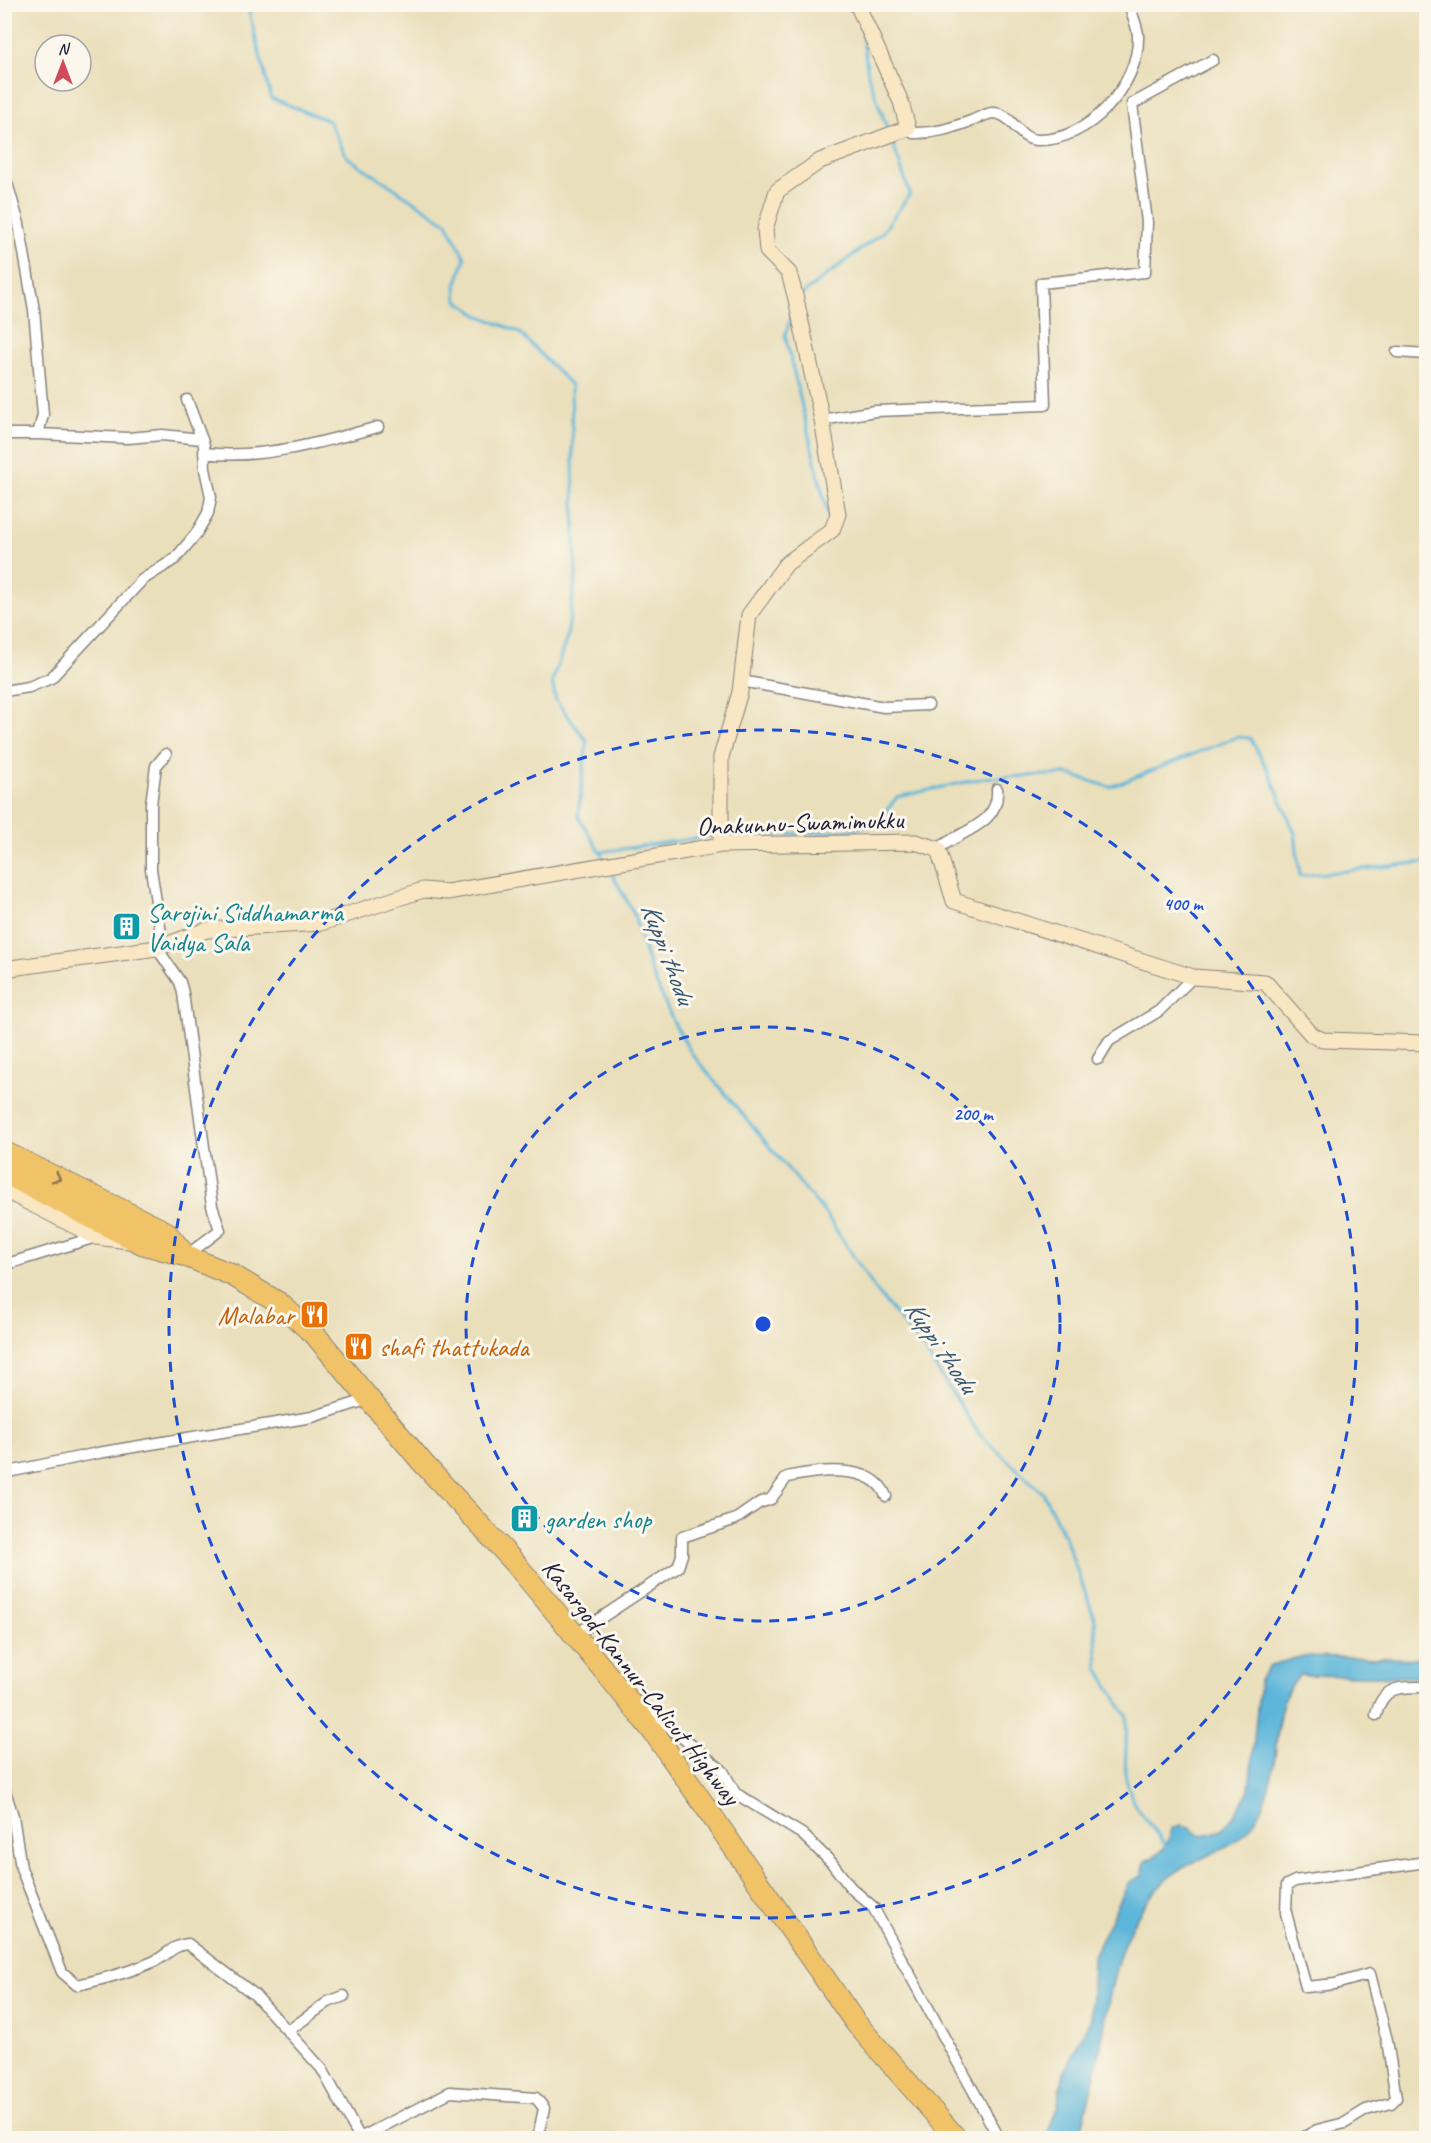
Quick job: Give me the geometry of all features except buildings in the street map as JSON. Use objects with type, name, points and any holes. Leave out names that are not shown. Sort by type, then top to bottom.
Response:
[{"type":"highway","name":"Kasargod-Kannur-Calicut Highway","points":[[4,1152],[166,1232],[186,1256]]},
{"type":"highway","name":"Kasargod-Kannur-Calicut Highway","points":[[4,1173],[143,1244],[186,1256],[232,1275],[279,1303],[316,1336],[515,1563],[655,1734],[855,2022],[956,2139]]},
{"type":"street","points":[[857,4],[901,102],[908,128],[913,133],[934,133],[992,113],[1004,115],[1021,135],[1036,140],[1069,134],[1092,120],[1115,98],[1128,80],[1138,33],[1130,4]]},
{"type":"street","points":[[822,420],[875,411],[1045,405],[1041,283],[1145,272],[1147,222],[1132,105],[1213,60]]},
{"type":"street","points":[[721,845],[721,757],[741,681],[749,615],[786,564],[832,530],[838,513],[822,420],[789,273],[767,251],[765,229],[777,191],[820,161],[908,128]]},
{"type":"street","points":[[4,173],[19,224],[34,310],[43,415],[38,434]]},
{"type":"street","points":[[1397,352],[1426,354]]},
{"type":"street","points":[[4,691],[29,687],[51,678],[142,580],[175,559],[185,549],[208,513],[211,497],[202,439],[187,400]]},
{"type":"street","points":[[204,453],[229,456],[278,449],[327,441],[378,427]]},
{"type":"street","points":[[4,434],[128,438],[162,435],[202,439]]},
{"type":"street","points":[[741,681],[884,707],[928,705]]},
{"type":"street","points":[[166,754],[156,766],[151,804],[151,869],[160,948],[180,982],[183,993],[212,1206],[220,1230],[186,1256]]},
{"type":"street","points":[[938,849],[954,836],[983,823],[991,815],[998,797],[997,789]]},
{"type":"street","name":"Onakunnu-Swamimukku","points":[[4,969],[160,948],[207,930],[321,923],[423,890],[447,892],[721,845],[915,843],[938,849],[954,902],[1193,977],[1265,982],[1312,1035],[1323,1040],[1426,1043]]},
{"type":"street","points":[[1098,1059],[1109,1041],[1159,1011],[1193,977]]},
{"type":"street","points":[[4,1190],[96,1237],[143,1244]]},
{"type":"street","points":[[4,1265],[96,1237]]},
{"type":"street","points":[[4,1473],[98,1453],[312,1417],[369,1399]]},
{"type":"street","points":[[575,1635],[678,1567],[682,1555],[682,1537],[736,1519],[759,1503],[771,1500],[787,1477],[818,1472],[866,1476],[882,1486],[886,1496]]},
{"type":"street","points":[[611,1679],[723,1771],[735,1793],[802,1834],[831,1862],[851,1888],[873,1907],[999,2139]]},
{"type":"street","points":[[1376,1715],[1382,1697],[1397,1688],[1426,1687]]},
{"type":"street","points":[[4,1788],[13,1816],[21,1868],[62,1972],[77,1985],[114,1977],[158,1960],[176,1945],[188,1944],[255,1995],[322,2069],[360,2138],[450,2092],[536,2098],[544,2108],[538,2139]]},
{"type":"street","points":[[1303,2139],[1317,2130],[1345,2123],[1366,2110],[1391,2103],[1396,2098],[1387,2040],[1370,1974],[1315,1988],[1305,1987],[1286,1913],[1287,1885],[1295,1881],[1426,1862]]},
{"type":"street","points":[[288,2031],[328,2002],[344,1996]]},
{"type":"water","points":[[1303,1656],[1426,1659],[1426,1677],[1300,1675],[1282,1705],[1274,1764],[1265,1800],[1259,1813],[1247,1831],[1237,1840],[1186,1866],[1163,1883],[1135,1920],[1113,1979],[1096,2069],[1079,2138],[1046,2138],[1057,2108],[1064,2072],[1091,2018],[1093,1956],[1129,1882],[1142,1876],[1145,1861],[1156,1856],[1163,1849],[1172,1828],[1180,1825],[1189,1827],[1200,1836],[1222,1830],[1234,1816],[1249,1790],[1260,1679],[1271,1665]]},
{"type":"waterway","points":[[247,4],[271,98],[329,121],[347,157],[447,223],[465,258],[456,286],[457,300],[478,315],[519,332],[571,385],[576,576],[567,637],[552,682],[556,701],[587,741],[578,816],[602,855]]},
{"type":"waterway","points":[[862,32],[868,75],[887,128]]},
{"type":"waterway","points":[[801,295],[882,233],[910,194],[893,144]]},
{"type":"waterway","points":[[793,311],[785,335],[829,520]]},
{"type":"waterway","points":[[733,837],[847,831],[877,823],[897,797],[984,778],[1067,774],[1110,787],[1237,737],[1250,738],[1268,770],[1295,833],[1300,876],[1426,862]]},
{"type":"waterway","points":[[600,852],[711,836]]},
{"type":"waterway","name":"Kuppi thodu","points":[[612,874],[633,912],[650,969],[673,1021],[692,1054],[825,1213],[875,1289],[925,1351],[979,1434],[1043,1493],[1064,1535],[1095,1619],[1098,1668],[1127,1717],[1125,1775],[1133,1802],[1167,1847]]},
{"type":"place","name":"Sarojini Siddhamarma Vaidya Sala","points":[[126,927]]},
{"type":"place","name":"Malabar","points":[[315,1315]]},
{"type":"place","name":"shafi thattukada","points":[[358,1347]]},
{"type":"place","name":"garden shop","points":[[524,1519]]}]
